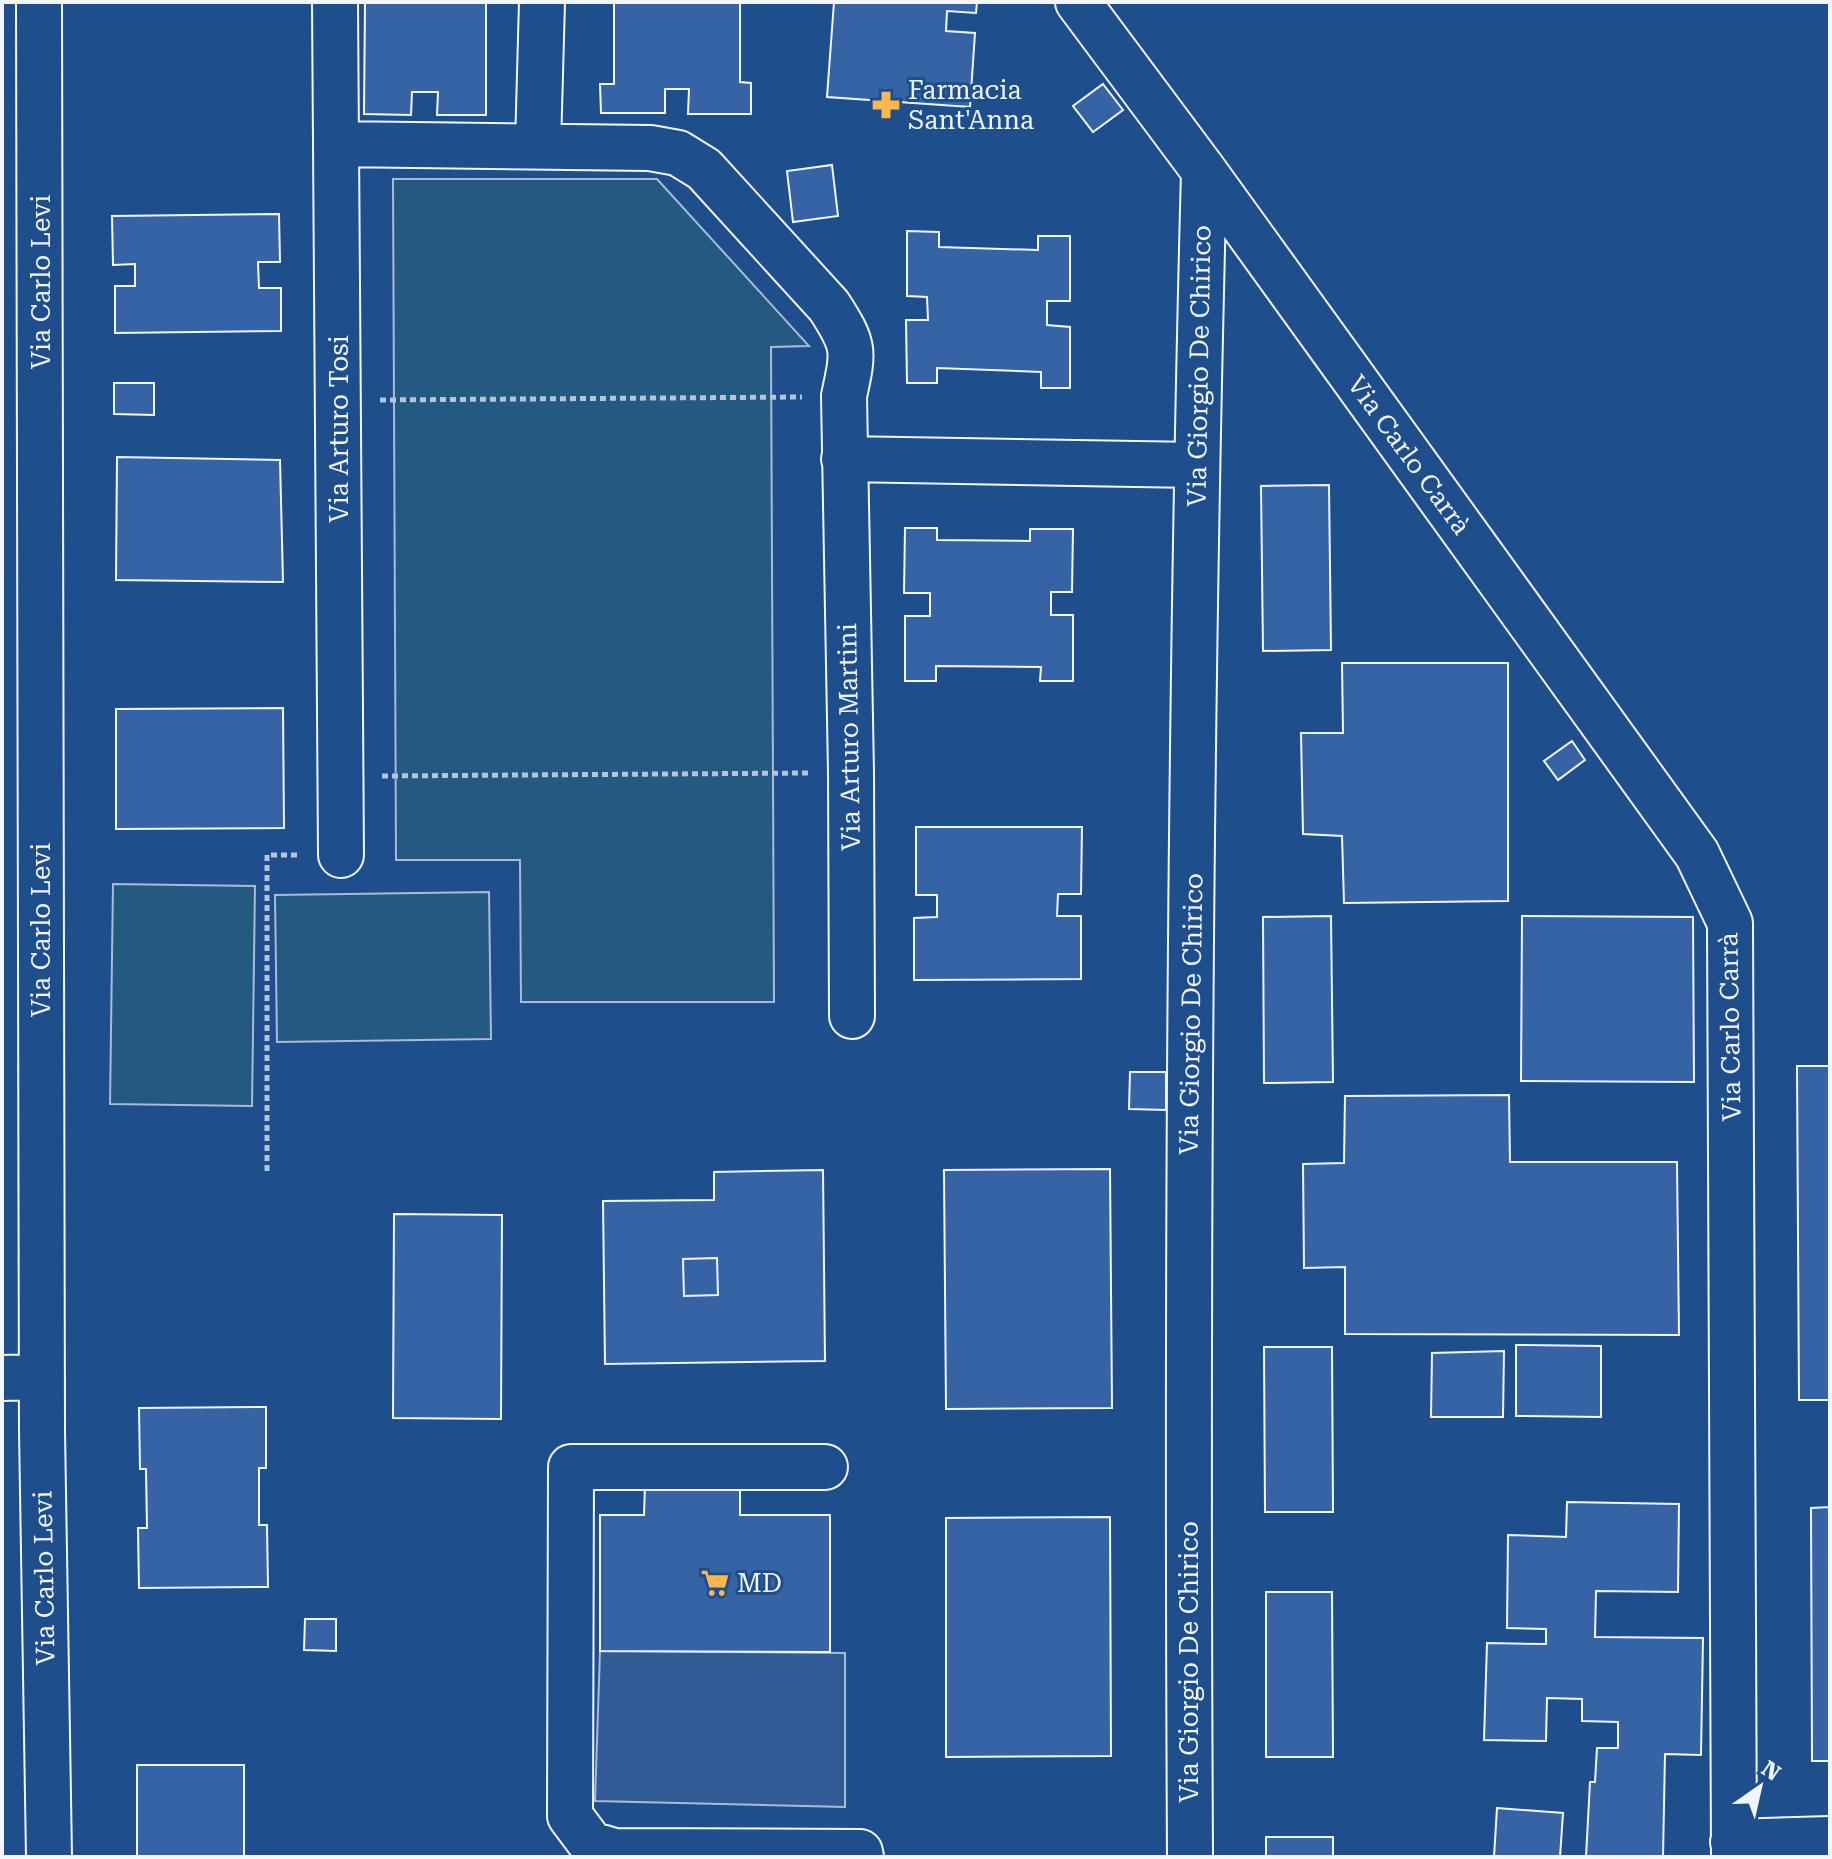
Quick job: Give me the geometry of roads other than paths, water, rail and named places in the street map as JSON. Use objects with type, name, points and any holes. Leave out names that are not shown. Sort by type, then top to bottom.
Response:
[{"type":"street","name":"Via Carlo Levi","points":[[39,2],[21,1034],[22,1378],[49,1857]]},
{"type":"street","name":"Via Arturo Tosi","points":[[335,2],[341,855]]},
{"type":"street","points":[[538,146],[542,2]]},
{"type":"street","name":"Via Carlo Carrà","points":[[1078,2],[1204,171],[1697,854],[1730,923],[1734,1850]]},
{"type":"street","name":"Via Arturo Martini","points":[[336,144],[650,148],[678,153],[704,169],[829,306],[845,330],[853,356],[844,396],[852,1016]]},
{"type":"street","name":"Via Giorgio De Chirico","points":[[1190,1857],[1188,1372],[1196,465],[1204,171]]},
{"type":"street","points":[[844,459],[1196,465]]},
{"type":"street","points":[[825,1467],[571,1467],[570,1816],[591,1844],[614,1851],[860,1854]]},
{"type":"street","points":[[1734,1850],[1830,1839]]},
{"type":"place","name":"Farmacia Sant'Anna","points":[[886,105]]},
{"type":"place","name":"MD","points":[[715,1583]]}]
